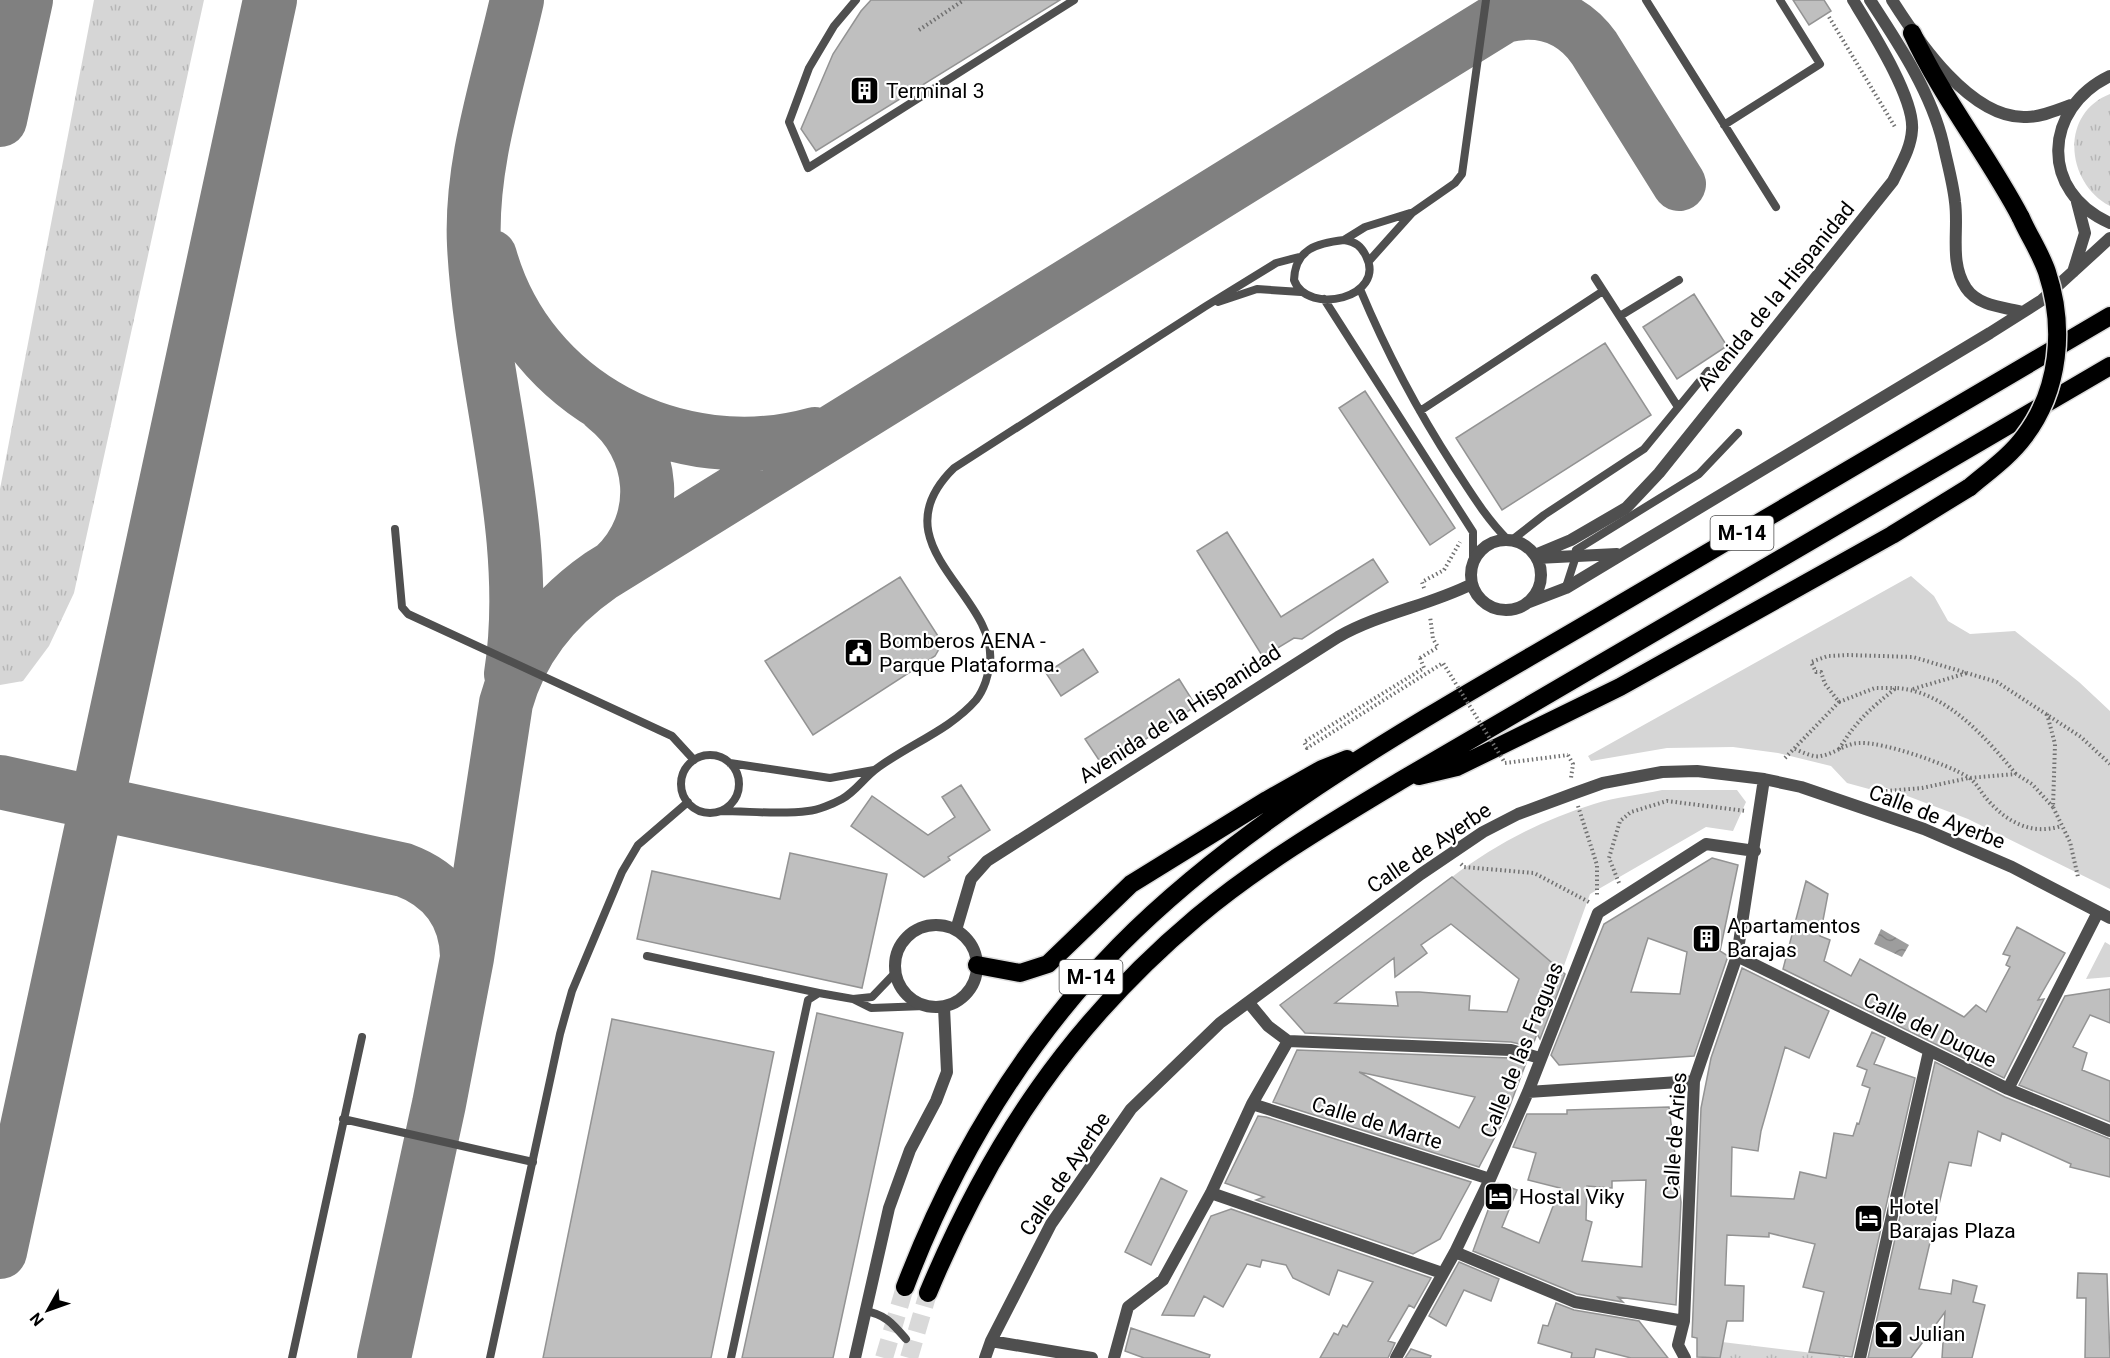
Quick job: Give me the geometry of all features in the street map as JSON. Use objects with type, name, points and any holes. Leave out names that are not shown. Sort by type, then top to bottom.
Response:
[{"type":"highway","points":[[1400,781],[1457,767],[1620,687],[1892,535],[1970,487],[2024,438],[2050,389],[2057,356],[2058,327],[2054,299],[2046,270],[2002,183],[1928,66],[1912,33]]},
{"type":"highway","name":"M-14","points":[[905,1287],[926,1233],[960,1162],[1010,1080],[1075,994],[1119,947],[1202,872],[1374,749],[2110,316]]},
{"type":"highway","name":"M-14","points":[[928,1293],[983,1174],[1026,1105],[1096,1014],[1138,969],[1206,910],[1309,836],[1400,781],[2110,366]]},
{"type":"highway","points":[[977,965],[1020,973],[1048,964],[1131,884],[1322,769],[1374,749]]},
{"type":"street","name":"Avenida de la Hispanidad","points":[[1536,556],[1575,549],[1626,508],[1659,473],[1893,181],[1910,146],[1913,127],[1903,93],[1887,55],[1853,0]]},
{"type":"street","points":[[1870,0],[1919,82],[1942,140],[1955,203],[1956,261],[1960,277],[1967,290],[1980,301],[2023,312]]},
{"type":"street","points":[[1892,0],[1912,33],[1953,80],[1988,107],[2007,115],[2025,118],[2071,105]]},
{"type":"street","points":[[2072,275],[2085,233],[2077,201],[2063,179],[2058,154],[2060,128],[2071,105],[2088,88],[2110,76]]},
{"type":"street","points":[[2077,201],[2097,217],[2110,223]]},
{"type":"street","name":"Avenida de la Hispanidad","points":[[1527,603],[1566,588],[1927,373],[2023,312],[2072,275],[2110,238]]},
{"type":"street","points":[[1510,540],[1526,546],[1536,556],[1540,583],[1536,594],[1527,603],[1515,609],[1501,610],[1488,605],[1478,596],[1472,584],[1473,562],[1487,545],[1510,540]]},
{"type":"street","name":"Avenida de la Hispanidad","points":[[1536,556],[1575,549],[1620,554]]},
{"type":"street","name":"Avenida de la Hispanidad","points":[[956,930],[970,879],[987,861],[1365,621],[1428,604],[1472,584]]},
{"type":"street","name":"Calle de Ayerbe","points":[[986,1358],[991,1341],[1051,1224],[1131,1109],[1220,1023],[1451,854],[1483,832],[1518,814],[1603,783],[1662,772],[1697,771],[1764,779],[1801,787],[1924,829],[2012,867],[2110,918]]},
{"type":"street","name":"Calle de Aries","points":[[1684,1358],[1678,1346],[1684,1321],[1694,1081],[1737,956],[1755,851],[1764,779]]},
{"type":"street","points":[[1595,908],[1707,844],[1755,851]]},
{"type":"street","name":"Calle de las Fraguas","points":[[1396,1358],[1455,1252],[1490,1179],[1528,1092],[1595,908]]},
{"type":"street","points":[[2008,1089],[2098,912]]},
{"type":"street","points":[[944,925],[956,930],[967,939],[974,951],[977,965],[975,979],[969,992],[957,1002],[944,1007],[925,1006],[911,999],[900,988],[895,973],[899,947],[918,929],[944,925]]},
{"type":"street","name":"Calle del Duque","points":[[1737,956],[2008,1089],[2110,1131]]},
{"type":"street","points":[[1249,1003],[1268,1026],[1288,1041],[1511,1050],[1540,1058]]},
{"type":"street","points":[[855,1358],[889,1208],[910,1150],[936,1101],[946,1072],[944,1007]]},
{"type":"street","points":[[1114,1358],[1128,1307],[1163,1280],[1211,1193],[1252,1104],[1288,1041]]},
{"type":"street","points":[[1860,1358],[1929,1051]]},
{"type":"street","points":[[1528,1092],[1694,1081]]},
{"type":"street","name":"Calle de Marte","points":[[1252,1104],[1490,1179]]},
{"type":"street","points":[[1211,1193],[1442,1273]]},
{"type":"street","points":[[1455,1252],[1575,1302],[1684,1321]]},
{"type":"street","points":[[991,1341],[1092,1358]]},
{"type":"lane","points":[[856,0],[834,26],[809,68],[789,122],[808,168],[1074,0]]},
{"type":"lane","points":[[1369,261],[1412,213],[1455,183],[1462,174],[1486,0]]},
{"type":"lane","points":[[1646,0],[1776,207]]},
{"type":"lane","points":[[1724,125],[1820,64],[1780,0]]},
{"type":"lane","points":[[876,770],[830,778],[730,763],[712,755],[694,760],[682,776],[681,786],[688,802],[704,813],[808,811],[843,799],[876,770],[964,713],[979,697],[986,680],[990,661],[989,643],[982,626],[936,554],[930,537],[927,517],[940,481],[954,468],[1276,263],[1299,257],[1310,247],[1344,240],[1365,227],[1412,213]]},
{"type":"lane","points":[[1206,306],[1257,289],[1301,292],[1311,298],[1345,297],[1360,289],[1368,280],[1371,270],[1362,249],[1354,242],[1344,240]]},
{"type":"lane","points":[[1299,257],[1294,280],[1301,292]]},
{"type":"lane","points":[[1595,278],[1678,407]]},
{"type":"lane","points":[[1620,316],[1679,280]]},
{"type":"lane","points":[[1360,289],[1385,348],[1420,411],[1489,521],[1510,540],[1644,449],[1708,371]]},
{"type":"lane","points":[[1420,411],[1603,291]]},
{"type":"lane","points":[[1324,298],[1473,532],[1473,562]]},
{"type":"lane","points":[[1566,588],[1575,549],[1699,474],[1738,433]]},
{"type":"lane","points":[[395,529],[402,607],[408,614],[672,736],[694,760]]},
{"type":"lane","points":[[721,811],[736,799],[739,790],[739,780],[730,763]]},
{"type":"lane","points":[[490,1358],[560,1034],[572,991],[622,872],[638,845],[688,802]]},
{"type":"lane","points":[[647,956],[852,999],[871,1008],[925,1006]]},
{"type":"lane","points":[[852,999],[872,996],[895,973]]},
{"type":"lane","points":[[731,1358],[808,1000],[819,993]]},
{"type":"lane","points":[[292,1358],[342,1119],[362,1037]]},
{"type":"lane","points":[[342,1119],[533,1162]]},
{"type":"lane","points":[[865,1311],[878,1313],[890,1320],[906,1339]]},
{"type":"path","points":[[919,30],[964,0]]},
{"type":"path","points":[[1829,17],[1897,132]]},
{"type":"path","points":[[1473,532],[1456,544],[1444,570],[1422,582],[1433,639],[1438,647],[1420,658],[1424,668],[1304,742],[1307,748],[1443,663],[1505,763],[1568,755],[1573,764],[1570,773],[1596,865],[1598,898]]},
{"type":"path","points":[[1839,702],[1825,684],[1821,672],[1816,672],[1811,662],[1828,656],[1848,655],[1913,657],[1997,682],[2081,737],[2110,764]]},
{"type":"path","points":[[1785,758],[1839,702],[1875,688],[1912,689],[1968,673]]},
{"type":"path","points":[[1839,749],[1855,722],[1896,688]]},
{"type":"path","points":[[1912,689],[1937,700],[1964,719],[2016,774],[2032,784],[2053,807],[2070,842],[2078,876]]},
{"type":"path","points":[[2046,713],[2055,744],[2053,807]]},
{"type":"path","points":[[1795,749],[1819,757],[1857,743],[1877,744],[1909,753],[1969,778],[1999,813],[2013,822],[2033,829],[2047,830],[2061,825]]},
{"type":"path","points":[[1886,791],[1922,788],[1969,778],[2016,774]]},
{"type":"path","points":[[1620,885],[1609,858],[1620,821],[1631,812],[1667,801],[1751,812]]},
{"type":"path","points":[[1451,854],[1464,867],[1534,873],[1595,908]]},
{"type":"green space","points":[[94,0],[204,0],[74,593],[49,646],[23,681],[0,685],[0,489]]},
{"type":"green space","points":[[2110,94],[2110,206],[2095,195],[2084,182],[2077,166],[2074,149],[2076,132],[2082,117],[2094,104]]},
{"type":"green space","points":[[1911,576],[1934,596],[1948,621],[1970,634],[2015,631],[2079,682],[2110,711],[2110,889],[1968,819],[1881,786],[1869,789],[1847,783],[1831,766],[1778,753],[1733,747],[1667,748],[1591,761],[1588,756]]},
{"type":"green space","points":[[1662,790],[1737,790],[1746,802],[1733,831],[1706,827],[1590,894],[1562,971],[1452,877],[1485,854],[1538,825],[1602,802]]},
{"type":"green space","points":[[2105,942],[2110,945],[2110,977],[2086,979]]},
{"type":"green space","points":[[1722,1342],[1845,1357],[1845,1358],[1720,1358]]},
{"type":"water","points":[[1881,929],[1909,945],[1902,957],[1874,944]]},
{"type":"building","name":"Terminal 3","points":[[871,0],[1060,0],[816,151],[801,129],[833,54],[861,11]]},
{"type":"building","points":[[1793,0],[1824,0],[1831,11],[1809,25]]},
{"type":"building","points":[[1694,294],[1727,346],[1677,379],[1643,327]]},
{"type":"building","points":[[1605,343],[1651,415],[1502,510],[1456,438]]},
{"type":"building","points":[[1365,391],[1455,528],[1430,545],[1339,408]]},
{"type":"building","points":[[1227,532],[1281,617],[1373,559],[1388,582],[1302,639],[1294,638],[1263,657],[1197,551]]},
{"type":"building","name":"Bomberos AENA - Parque Plataforma.","points":[[900,577],[938,636],[939,649],[935,656],[813,735],[765,661]]},
{"type":"building","points":[[1083,649],[1098,672],[1061,696],[1046,673]]},
{"type":"building","points":[[1179,679],[1196,706],[1111,762],[1099,760],[1085,739]]},
{"type":"building","points":[[961,785],[990,830],[948,857],[950,860],[924,877],[851,826],[872,796],[928,835],[955,817],[942,797]]},
{"type":"building","points":[[790,853],[887,874],[862,988],[637,939],[652,871],[780,899]]},
{"type":"building","points":[[1712,858],[1738,865],[1720,951],[1728,956],[1694,1056],[1559,1065],[1551,1055],[1604,924]],"holes":[[[1648,938],[1687,952],[1680,994],[1631,992]]]},
{"type":"building","points":[[1452,877],[1565,974],[1540,1039],[1537,1034],[1532,1047],[1511,1042],[1305,1033],[1280,1005]],"holes":[[[1451,924],[1519,979],[1507,1012],[1469,1010],[1470,996],[1419,992],[1396,992],[1398,1006],[1335,1003],[1394,958],[1395,977],[1427,953],[1421,945]]]},
{"type":"building","points":[[1806,881],[1828,894],[1820,936],[1830,940],[1824,961],[1851,976],[1860,959],[1964,1017],[1976,1005],[1986,1012],[2010,967],[2006,965],[2010,956],[2003,954],[2017,927],[2065,953],[2038,1000],[2044,999],[2004,1078],[1783,969]]},
{"type":"building","points":[[1742,968],[1829,1011],[1809,1058],[1785,1047],[1761,1131],[1758,1151],[1732,1147],[1731,1196],[1794,1199],[1800,1172],[1826,1178],[1834,1133],[1853,1136],[1857,1123],[1859,1124],[1870,1088],[1862,1085],[1867,1070],[1857,1066],[1872,1032],[1885,1038],[1874,1064],[1915,1078],[1852,1357],[1809,1352],[1824,1292],[1803,1287],[1815,1244],[1769,1233],[1769,1237],[1727,1235],[1725,1285],[1744,1286],[1743,1321],[1727,1321],[1720,1358],[1697,1357],[1697,1338],[1692,1337],[1701,1108],[1711,1058]]},
{"type":"building","points":[[2110,989],[2110,1023],[2090,1015],[2073,1047],[2087,1053],[2082,1070],[2110,1081],[2110,1122],[2019,1085],[2065,996]]},
{"type":"building","points":[[817,1013],[903,1033],[833,1358],[742,1358]]},
{"type":"building","points":[[612,1019],[774,1052],[711,1358],[543,1358]]},
{"type":"building","points":[[1297,1050],[1510,1058],[1526,1063],[1506,1116],[1479,1167],[1273,1102]],"holes":[[[1359,1072],[1475,1097],[1459,1128]]]},
{"type":"building","points":[[1935,1062],[2005,1097],[2110,1139],[2110,1177],[2070,1167],[2071,1164],[2002,1133],[2000,1141],[1978,1131],[1971,1166],[1949,1162],[1919,1289],[1951,1294],[1953,1280],[1977,1286],[1973,1302],[1985,1305],[1972,1358],[1942,1358],[1945,1312],[1911,1358],[1868,1358]]},
{"type":"building","points":[[1669,1107],[1681,1202],[1676,1305],[1618,1297],[1623,1302],[1577,1294],[1473,1251],[1498,1183],[1517,1190],[1502,1227],[1539,1243],[1560,1188],[1528,1180],[1536,1153],[1513,1147],[1527,1114],[1567,1114],[1567,1110]],"holes":[[[1646,1180],[1642,1267],[1582,1261],[1592,1222],[1586,1220],[1587,1186],[1612,1188],[1612,1181]]]},
{"type":"building","points":[[1258,1116],[1471,1182],[1440,1239],[1413,1254],[1256,1200],[1264,1197],[1225,1183]]},
{"type":"building","points":[[1161,1178],[1187,1191],[1151,1265],[1125,1252]]},
{"type":"building","points":[[1231,1209],[1431,1278],[1414,1308],[1409,1305],[1388,1341],[1395,1343],[1388,1358],[1320,1358],[1334,1333],[1338,1335],[1343,1325],[1347,1327],[1373,1282],[1338,1270],[1329,1295],[1293,1278],[1286,1265],[1262,1260],[1260,1267],[1247,1264],[1223,1307],[1204,1296],[1194,1316],[1162,1315],[1211,1216]]},
{"type":"building","points":[[1459,1262],[1499,1279],[1491,1301],[1464,1290],[1446,1326],[1429,1316]]},
{"type":"building","points":[[2078,1273],[2107,1274],[2110,1358],[2085,1358],[2086,1298],[2077,1298]]},
{"type":"building","points":[[1556,1303],[1574,1310],[1639,1321],[1668,1358],[1631,1358],[1596,1349],[1594,1358],[1571,1358],[1572,1353],[1538,1343],[1543,1325],[1548,1326]]},
{"type":"building","points":[[1131,1328],[1210,1355],[1209,1358],[1144,1358],[1125,1351]]},
{"type":"building","points":[[1411,1349],[1431,1356],[1430,1358],[1405,1358]]},
{"type":"taxiway","points":[[0,120],[26,0]]},
{"type":"taxiway","points":[[0,1252],[270,0]]},
{"type":"taxiway","points":[[511,674],[516,621],[511,514],[479,298],[474,245],[474,214],[476,183],[487,122],[517,0]]},
{"type":"taxiway","points":[[384,1358],[439,1104],[467,958],[506,703],[521,664],[542,630],[584,587],[1504,16],[1530,13],[1554,17],[1576,29],[1585,37],[1679,184]]},
{"type":"taxiway","points":[[490,256],[510,305],[538,348],[574,383],[616,411],[662,431],[712,442],[763,443],[815,434]]},
{"type":"taxiway","points":[[605,407],[622,423],[635,442],[643,463],[647,485],[646,507],[640,528],[630,549],[614,567]]},
{"type":"taxiway","points":[[0,782],[404,870],[430,883],[449,902],[462,927],[467,956]]},
{"type":"tunnel","points":[[884,1358],[905,1287]]},
{"type":"tunnel","points":[[909,1358],[928,1293]]},
{"type":"place","name":"Terminal 3","points":[[865,91]]},
{"type":"place","name":"Bomberos AENA - Parque Plataforma.","points":[[858,653]]},
{"type":"place","name":"Apartamentos Barajas","points":[[1706,938]]},
{"type":"place","name":"Hostal Viky","points":[[1498,1197]]},
{"type":"place","name":"Hotel Barajas Plaza","points":[[1868,1219]]},
{"type":"place","name":"Julian","points":[[1888,1334]]}]
